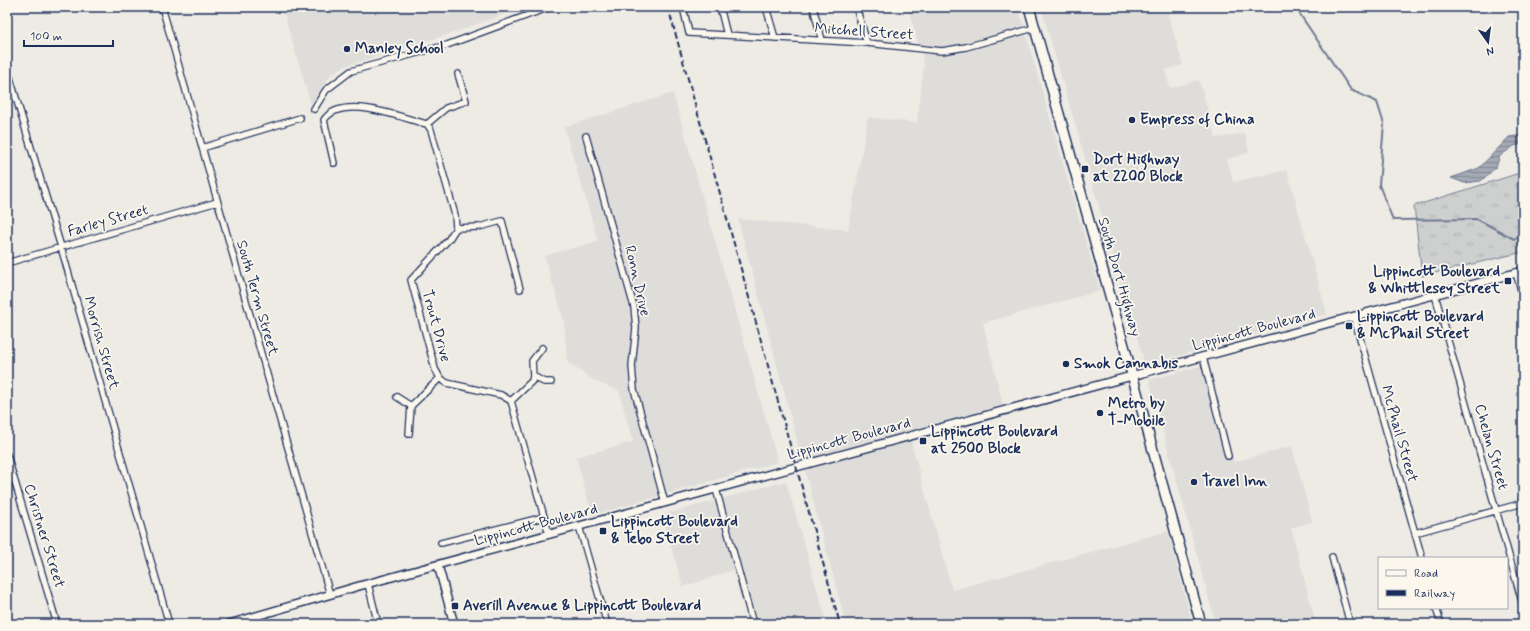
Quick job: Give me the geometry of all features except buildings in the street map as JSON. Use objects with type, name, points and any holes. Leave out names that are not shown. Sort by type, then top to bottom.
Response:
[{"type":"main road","name":"South Dort Highway","points":[[1029,7],[1201,624]]},
{"type":"street","name":"South Term Street","points":[[162,7],[330,595]]},
{"type":"street","points":[[314,109],[326,90],[350,71],[447,45],[550,7]]},
{"type":"street","name":"Mitchell Street","points":[[683,7],[689,33],[867,43],[942,51],[966,47],[1034,28]]},
{"type":"street","points":[[720,7],[728,35]]},
{"type":"street","points":[[766,7],[775,38]]},
{"type":"street","points":[[813,7],[822,40]]},
{"type":"street","points":[[856,7],[867,43]]},
{"type":"street","name":"Morrish Street","points":[[7,68],[61,247],[169,624]]},
{"type":"street","points":[[427,124],[446,108],[466,101],[458,74]]},
{"type":"street","points":[[334,163],[324,120],[328,114],[340,109],[353,107],[375,110],[427,124],[431,130],[455,215],[456,228],[479,227],[502,221],[520,289]]},
{"type":"street","points":[[202,148],[300,118]]},
{"type":"street","name":"Ronn Drive","points":[[586,136],[634,307],[636,328],[632,366],[634,389],[665,503]]},
{"type":"street","name":"Farley Street","points":[[7,263],[217,202]]},
{"type":"street","name":"Trout Drive","points":[[456,228],[449,239],[411,280],[435,369],[440,378],[447,382],[501,395],[511,400]]},
{"type":"street","points":[[1520,272],[1523,296]]},
{"type":"street","name":"Lippincott Boulevard","points":[[229,624],[549,534],[1520,272]]},
{"type":"street","name":"Chelan Street","points":[[1435,295],[1523,605]]},
{"type":"street","name":"McPhail Street","points":[[1354,317],[1422,557]]},
{"type":"street","points":[[542,348],[532,361],[532,378],[511,400],[549,534]]},
{"type":"street","points":[[1203,357],[1228,456]]},
{"type":"street","points":[[409,434],[410,406],[440,378]]},
{"type":"street","points":[[532,378],[544,382],[551,382]]},
{"type":"street","points":[[397,397],[410,406]]},
{"type":"street","name":"Christner Street","points":[[7,455],[57,624]]},
{"type":"street","points":[[716,489],[753,624]]},
{"type":"street","points":[[1415,533],[1523,503]]},
{"type":"street","points":[[441,543],[544,517]]},
{"type":"street","points":[[579,526],[607,624]]},
{"type":"street","points":[[1332,557],[1350,624]]},
{"type":"street","points":[[438,565],[454,624]]},
{"type":"street","points":[[368,584],[378,624]]},
{"type":"street","points":[[1436,609],[1441,624]]},
{"type":"shaded area","name":"Manley School","points":[[282,7],[522,7],[453,33],[344,66],[331,74],[311,105]]},
{"type":"shaded area","points":[[908,7],[1018,7],[1100,291],[983,323],[1003,405],[908,431],[952,590],[1168,531],[1192,624],[846,624],[738,219],[848,230],[868,117],[917,123],[924,64]]},
{"type":"shaded area","points":[[1041,7],[1166,7],[1183,65],[1165,70],[1170,88],[1199,80],[1216,138],[1245,133],[1249,153],[1227,159],[1233,182],[1287,170],[1327,314],[1145,365]]},
{"type":"shaded area","points":[[673,93],[778,462],[592,515],[576,457],[633,442],[619,391],[595,381],[567,362],[564,320],[544,256],[598,241],[564,127]]},
{"type":"shaded area","points":[[1523,135],[1523,144],[1514,146],[1500,156],[1496,167],[1481,181],[1464,183],[1451,178],[1479,168],[1509,137]]},
{"type":"shaded area","points":[[1209,364],[1234,462],[1292,446],[1312,522],[1291,528],[1316,624],[1216,624],[1149,380]]},
{"type":"shaded area","points":[[786,481],[827,624],[758,624],[742,567],[683,587],[662,515]]},
{"type":"green space","points":[[1523,172],[1523,252],[1422,276],[1414,206]]},
{"type":"waterway","points":[[1295,7],[1351,90],[1377,102],[1384,124],[1379,185],[1393,220],[1477,219],[1514,239],[1523,234]]},
{"type":"railway","points":[[668,7],[840,624]]},
{"type":"place","name":"Manley School","points":[[347,49]]},
{"type":"place","name":"Empress of China","points":[[1132,120]]},
{"type":"place","name":"Dort Highway at 2200 Block","points":[[1085,169]]},
{"type":"place","name":"Lippincott Boulevard & Whittlesey Street","points":[[1508,281]]},
{"type":"place","name":"Lippincott Boulevard & McPhail Street","points":[[1349,326]]},
{"type":"place","name":"Smok Cannabis","points":[[1066,364]]},
{"type":"place","name":"Metro by T-Mobile","points":[[1100,413]]},
{"type":"place","name":"Lippincott Boulevard at 2500 Block","points":[[923,441]]},
{"type":"place","name":"Travel Inn","points":[[1194,482]]},
{"type":"place","name":"Lippincott Boulevard & Tebo Street","points":[[603,531]]},
{"type":"place","name":"Averill Avenue & Lippincott Boulevard","points":[[455,606]]}]
